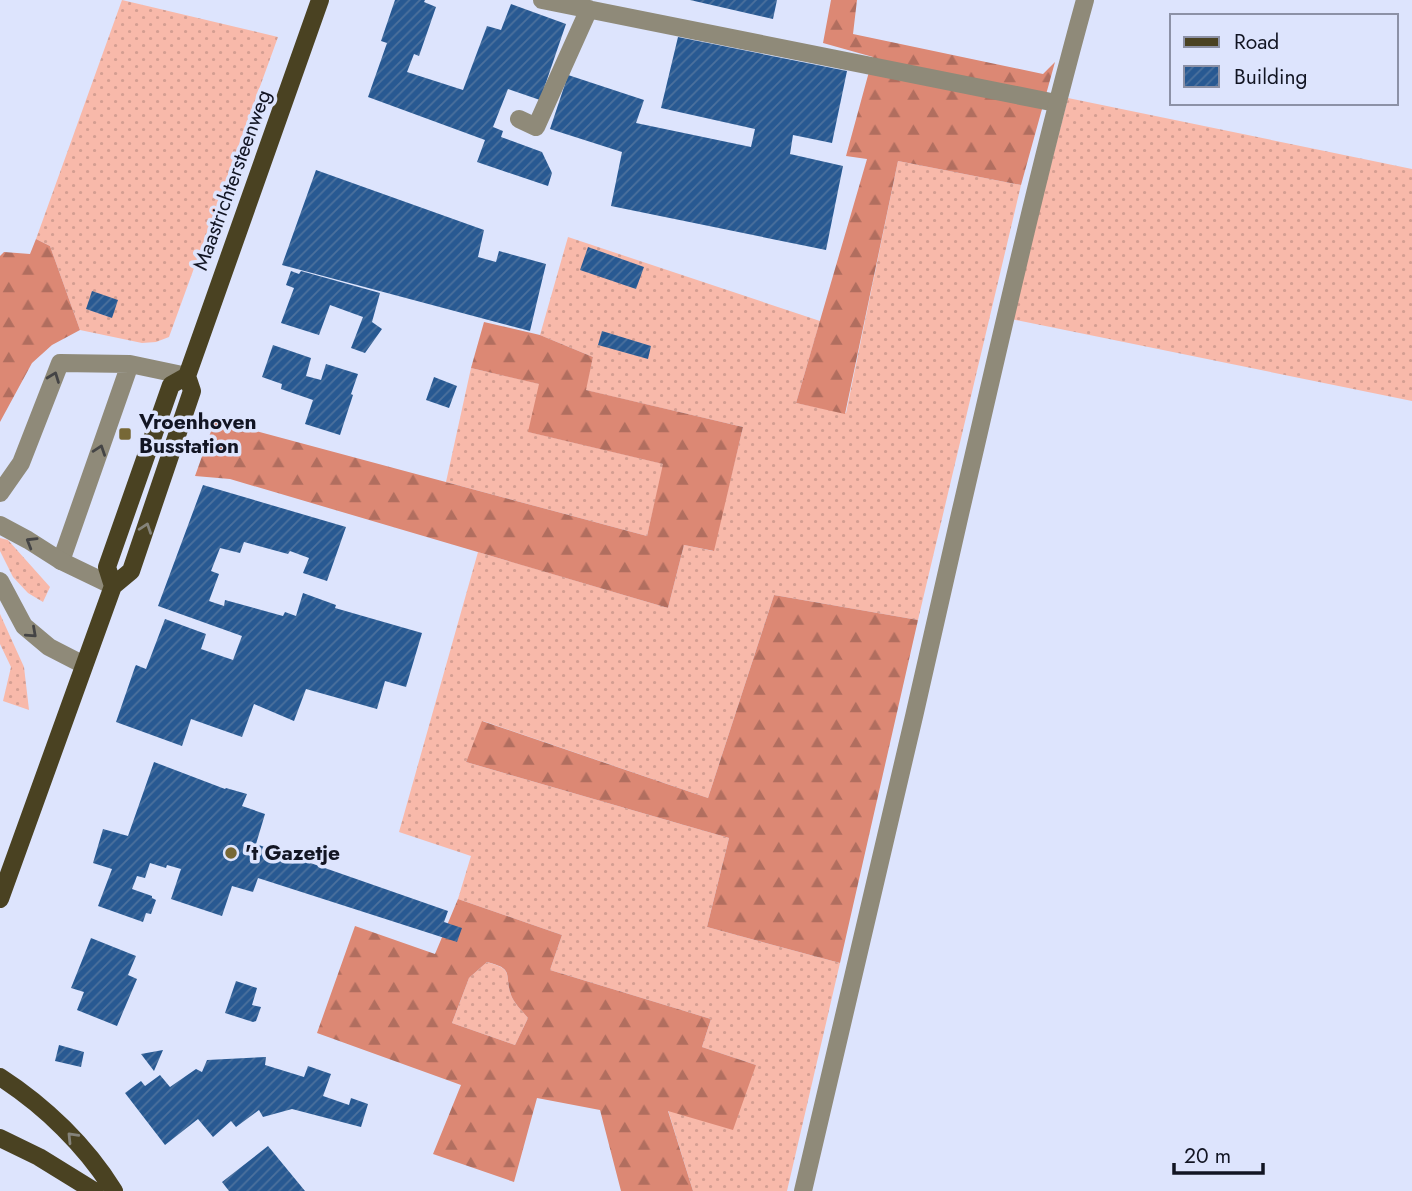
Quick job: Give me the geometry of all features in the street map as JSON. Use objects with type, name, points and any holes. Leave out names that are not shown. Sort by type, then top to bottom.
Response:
[{"type":"main road","name":"Maastrichtersteenweg","points":[[0,899],[113,586],[107,567],[171,386],[187,376],[320,0]]},
{"type":"main road","points":[[0,1077],[24,1093],[64,1129],[103,1172],[114,1191]]},
{"type":"main road","points":[[0,1138],[39,1157],[94,1191]]},
{"type":"street","points":[[542,0],[1056,103]]},
{"type":"street","points":[[803,1191],[1017,268],[1056,103],[1084,0]]},
{"type":"street","points":[[519,119],[536,127],[589,9]]},
{"type":"street","points":[[0,492],[20,463],[60,363],[130,364],[187,376]]},
{"type":"street","points":[[61,561],[130,364]]},
{"type":"street","points":[[0,525],[61,561],[113,586]]},
{"type":"street","points":[[0,581],[24,626],[49,647],[84,665]]},
{"type":"shaded area","points":[[122,0],[278,37],[169,337],[156,342],[142,343],[80,330],[50,246],[36,239]]},
{"type":"shaded area","points":[[1068,98],[1412,169],[1412,401],[1011,319]]},
{"type":"shaded area","points":[[898,161],[1021,185],[918,620],[774,595],[708,798],[483,721],[466,762],[729,838],[707,927],[840,963],[787,1191],[693,1191],[668,1110],[756,1065],[702,1047],[711,1019],[550,970],[562,935],[458,899],[471,856],[399,832],[478,552],[668,608],[684,545],[713,551],[743,427],[585,390],[593,357],[540,335],[568,237],[820,321],[796,403],[846,413]]},
{"type":"shaded area","points":[[471,368],[540,384],[529,432],[664,464],[647,536],[446,482]]},
{"type":"shaded area","points":[[0,538],[8,540],[50,587],[43,602],[28,593],[13,577],[0,551]]},
{"type":"shaded area","points":[[0,614],[24,667],[29,710],[3,701],[11,667],[0,644]]},
{"type":"shaded area","points":[[487,962],[505,970],[512,998],[528,1018],[515,1045],[452,1023],[469,978]]},
{"type":"green space","points":[[831,0],[857,0],[853,34],[1043,74],[1055,62],[1021,185],[898,161],[845,414],[796,403],[867,159],[846,156],[873,57],[823,43]]},
{"type":"green space","points":[[36,239],[50,246],[80,330],[52,345],[32,363],[0,422],[0,256],[4,252],[30,254]]},
{"type":"green space","points":[[484,322],[540,335],[593,357],[586,390],[743,427],[714,551],[684,545],[668,608],[230,479],[195,476],[215,420],[647,536],[663,464],[528,432],[539,384],[471,368]]},
{"type":"green space","points":[[774,595],[918,620],[840,963],[707,927],[729,838],[466,762],[482,721],[708,798]]},
{"type":"green space","points":[[458,899],[562,935],[550,970],[711,1019],[702,1047],[756,1065],[733,1130],[668,1111],[693,1191],[621,1191],[600,1110],[537,1098],[514,1182],[433,1154],[461,1085],[317,1033],[355,926],[435,954]],"holes":[[[487,962],[505,970],[512,998],[528,1018],[515,1045],[452,1023],[469,978]]]},
{"type":"building","points":[[395,0],[425,0],[424,2],[436,7],[419,56],[414,54],[407,72],[463,90],[487,26],[501,30],[511,4],[566,24],[540,100],[508,89],[493,127],[503,131],[501,137],[542,152],[552,173],[548,186],[477,162],[485,140],[368,97],[387,43],[381,41]]},
{"type":"building","points":[[690,0],[777,0],[773,19]]},
{"type":"building","points":[[678,37],[847,71],[832,143],[793,135],[790,154],[843,166],[826,250],[611,206],[622,152],[550,129],[568,75],[644,100],[636,123],[751,147],[755,129],[661,108]]},
{"type":"building","points":[[316,170],[484,230],[478,257],[496,262],[499,251],[546,264],[530,331],[282,265]]},
{"type":"building","points":[[588,247],[644,267],[636,289],[580,270]]},
{"type":"building","points":[[291,271],[299,274],[301,271],[380,293],[372,322],[382,329],[365,353],[351,348],[363,317],[330,305],[319,335],[281,323],[294,288],[286,285]]},
{"type":"building","points":[[92,291],[118,300],[112,318],[86,309]]},
{"type":"building","points":[[602,331],[651,346],[648,359],[598,345]]},
{"type":"building","points":[[273,345],[311,358],[306,376],[321,380],[326,364],[358,374],[340,435],[305,424],[313,400],[281,389],[282,384],[262,377]]},
{"type":"building","points":[[434,377],[457,386],[449,408],[426,400]]},
{"type":"building","points":[[203,485],[346,527],[327,581],[303,573],[309,558],[290,551],[288,554],[244,542],[240,553],[220,548],[211,571],[219,574],[209,601],[224,606],[225,600],[283,616],[285,612],[296,616],[303,593],[336,605],[335,608],[422,633],[406,687],[385,681],[377,709],[306,689],[294,721],[254,704],[242,737],[191,719],[182,746],[116,722],[135,667],[136,665],[146,669],[165,619],[206,634],[201,649],[233,660],[242,636],[158,606]]},
{"type":"building","name":"'t Gazetje","points":[[154,762],[225,789],[247,794],[242,806],[265,814],[256,844],[448,911],[444,922],[462,928],[457,942],[258,878],[253,892],[232,886],[222,916],[171,899],[181,869],[150,863],[145,878],[137,876],[132,889],[156,900],[151,914],[146,913],[143,922],[98,906],[112,869],[93,863],[103,829],[128,836]]},
{"type":"building","points":[[91,938],[136,956],[128,975],[137,979],[117,1026],[77,1010],[84,992],[71,988]]},
{"type":"building","points":[[236,981],[257,988],[252,1005],[261,1007],[256,1021],[225,1013]]},
{"type":"building","points":[[59,1045],[84,1052],[81,1067],[55,1061]]},
{"type":"building","points":[[163,1050],[154,1071],[141,1054]]},
{"type":"building","points":[[266,1057],[265,1065],[304,1077],[308,1066],[331,1074],[323,1096],[349,1105],[351,1098],[368,1104],[361,1127],[292,1109],[263,1117],[259,1110],[236,1127],[231,1121],[213,1137],[198,1119],[165,1145],[125,1093],[141,1081],[145,1086],[160,1075],[170,1087],[196,1069],[202,1072],[207,1060]]},
{"type":"building","points":[[268,1146],[305,1191],[229,1191],[222,1182]]},
{"type":"place","name":"Vroenhoven Busstation","points":[[125,434]]},
{"type":"place","name":"'t Gazetje","points":[[231,853]]}]
